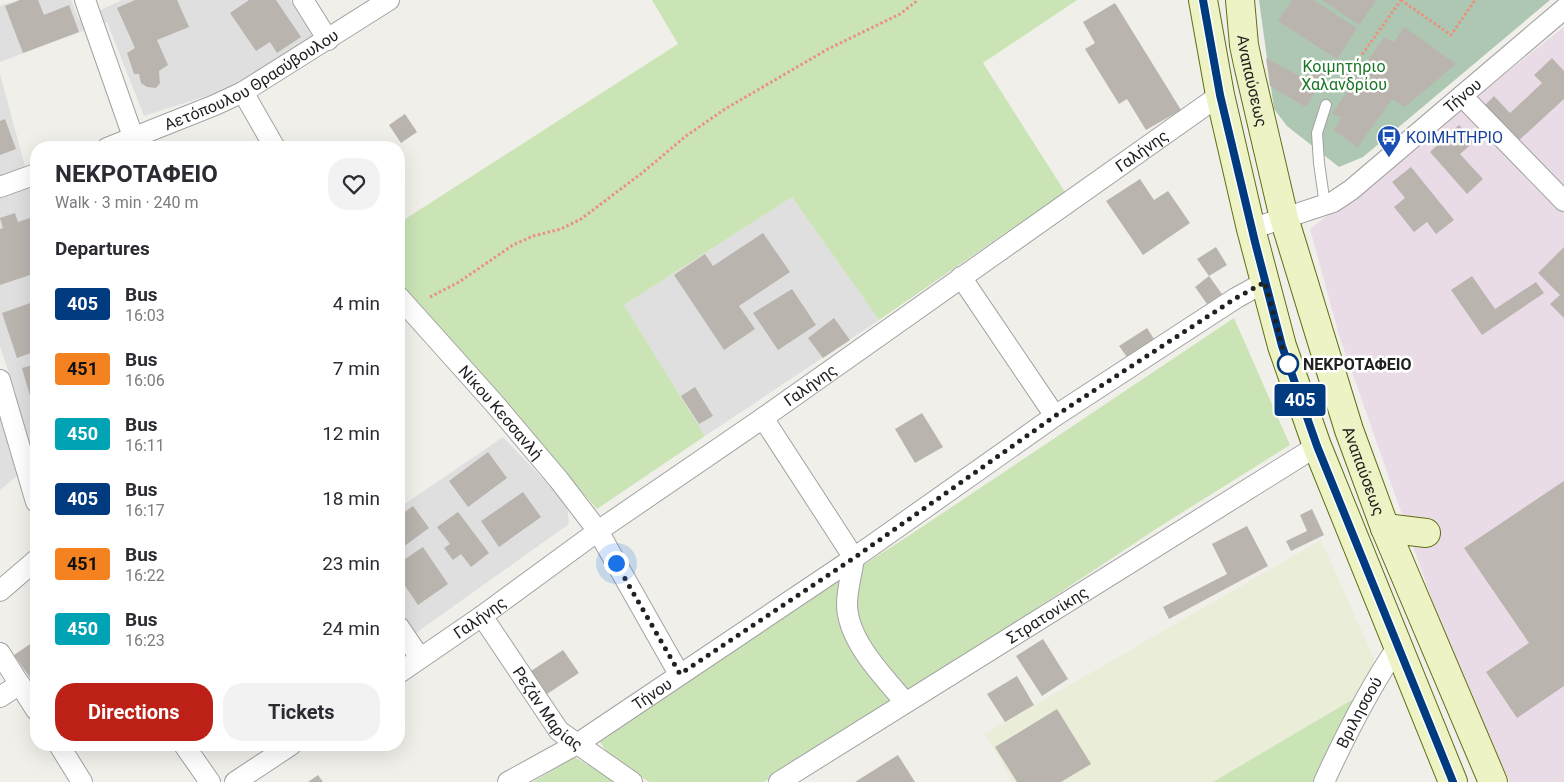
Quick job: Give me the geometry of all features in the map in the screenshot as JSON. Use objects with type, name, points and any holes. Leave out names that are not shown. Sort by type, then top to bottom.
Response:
[{"type":"main road","name":"Αναπαύσεως","points":[[1203,0],[1220,95],[1251,229],[1282,346],[1317,446],[1453,782]]},
{"type":"main road","name":"Αναπαύσεως","points":[[1240,0],[1244,45],[1249,71],[1284,218],[1349,430],[1385,528],[1446,645],[1493,782]]},
{"type":"main road","points":[[1385,528],[1426,532]]},
{"type":"street","points":[[84,0],[134,141]]},
{"type":"street","points":[[303,0],[328,40]]},
{"type":"street","name":"Αετόπουλου Θρασύβουλου","points":[[139,141],[243,92],[389,0]]},
{"type":"street","name":"Τήνου","points":[[1251,229],[1333,202],[1351,190],[1562,15]]},
{"type":"street","points":[[243,92],[271,141]]},
{"type":"street","name":"Γαλήνης","points":[[405,669],[482,616],[598,531],[763,418],[1220,95]]},
{"type":"street","points":[[1462,96],[1564,201]]},
{"type":"street","points":[[0,187],[30,176]]},
{"type":"street","points":[[961,277],[1055,416]]},
{"type":"street","name":"Τήνου","points":[[508,782],[577,744],[854,558],[1055,416],[1236,298],[1265,282]]},
{"type":"street","name":"Νίκου Κεσσανλή","points":[[405,303],[517,430],[598,531],[680,674]]},
{"type":"street","points":[[0,380],[30,482]]},
{"type":"street","points":[[763,418],[854,558],[847,605],[853,632],[881,673],[905,702]]},
{"type":"street","name":"Στρατονίκης","points":[[779,782],[1317,446]]},
{"type":"street","points":[[0,592],[30,565]]},
{"type":"street","name":"Ρεζάν Μαρίας","points":[[482,616],[559,732],[632,782]]},
{"type":"street","points":[[405,636],[420,658]]},
{"type":"street","name":"Βριλησσού","points":[[1324,782],[1350,725],[1377,677],[1398,646]]},
{"type":"street","points":[[0,653],[30,700]]},
{"type":"street","points":[[0,697],[20,684]]},
{"type":"street","points":[[63,751],[82,782]]},
{"type":"street","points":[[188,751],[210,782]]},
{"type":"street","points":[[235,782],[282,751]]},
{"type":"lane","points":[[1325,205],[1317,133],[1326,105]]},
{"type":"path","points":[[405,301],[432,296],[459,282],[512,245],[533,236],[561,229],[581,219],[686,136],[724,109],[828,49],[900,14],[918,0]]},
{"type":"path","points":[[1326,105],[1400,0],[1451,35],[1475,0]]},
{"type":"shaded area","points":[[18,0],[71,0],[79,20],[122,0],[290,0],[314,38],[225,90],[144,116],[107,22],[0,62],[0,6]]},
{"type":"shaded area","points":[[1564,27],[1564,782],[1510,782],[1453,660],[1339,335],[1310,229]]},
{"type":"shaded area","points":[[0,74],[30,185],[30,465],[0,490],[0,408],[16,395],[0,346]]},
{"type":"shaded area","points":[[792,197],[879,320],[705,436],[624,305]]},
{"type":"shaded area","points":[[503,437],[567,504],[569,524],[416,633],[405,617],[405,504]]},
{"type":"green space","points":[[652,0],[1077,0],[983,63],[1065,192],[879,320],[792,197],[624,305],[705,436],[597,509],[405,291],[405,219],[678,44]]},
{"type":"green space","name":"Κοιμητήριο Χαλανδρίου","points":[[1259,0],[1550,0],[1363,157],[1339,167],[1287,126],[1274,109]]},
{"type":"green space","points":[[1234,318],[1290,445],[1159,527],[963,657],[764,782],[649,782],[607,752],[600,742],[759,632],[910,535]]},
{"type":"green space","points":[[1321,540],[1375,661],[1360,695],[1213,782],[1013,782],[985,734]]},
{"type":"green space","points":[[1360,695],[1320,782],[1213,782]]},
{"type":"green space","points":[[574,757],[619,782],[533,782]]},
{"type":"building","points":[[20,0],[38,0],[44,15],[69,5],[79,32],[23,53],[5,6]]},
{"type":"building","points":[[135,0],[177,0],[189,27],[157,40],[168,65],[159,71],[160,83],[156,88],[147,87],[141,83],[139,74],[134,74],[127,53],[135,48],[117,8]]},
{"type":"building","points":[[249,0],[276,0],[301,37],[277,53],[270,42],[256,51],[230,13]]},
{"type":"building","points":[[1292,0],[1313,0],[1357,28],[1337,59],[1278,21]]},
{"type":"building","points":[[1322,0],[1375,0],[1376,1],[1359,25]]},
{"type":"building","points":[[1115,3],[1181,110],[1146,130],[1127,99],[1119,104],[1085,49],[1095,43],[1083,22]]},
{"type":"building","points":[[1404,27],[1456,64],[1405,107],[1392,99],[1358,147],[1333,130],[1342,117],[1332,114],[1384,37],[1394,42]]},
{"type":"building","points":[[1266,58],[1307,80],[1316,68],[1327,75],[1306,107],[1270,86]]},
{"type":"building","points":[[1552,58],[1564,71],[1564,99],[1516,143],[1483,107],[1494,96],[1510,113],[1542,83],[1534,75]]},
{"type":"building","points":[[405,114],[417,132],[404,141],[400,141],[389,125]]},
{"type":"building","points":[[5,119],[16,149],[0,155],[0,121]]},
{"type":"building","points":[[1459,125],[1474,142],[1460,154],[1483,179],[1467,194],[1430,152]]},
{"type":"building","points":[[1411,167],[1454,220],[1436,234],[1427,222],[1414,232],[1394,207],[1405,198],[1392,182]]},
{"type":"building","points":[[1140,179],[1154,200],[1168,191],[1190,223],[1143,255],[1106,201]]},
{"type":"building","points":[[15,213],[18,222],[30,218],[30,275],[0,285],[0,229],[3,228],[0,218]]},
{"type":"building","points":[[763,233],[790,272],[739,306],[755,329],[724,350],[674,275],[705,254],[713,266]]},
{"type":"building","points":[[1216,247],[1227,265],[1209,276],[1197,259]]},
{"type":"building","points":[[1564,247],[1564,318],[1550,304],[1560,295],[1538,273]]},
{"type":"building","points":[[1209,276],[1222,294],[1207,304],[1195,287]]},
{"type":"building","points":[[1472,276],[1495,309],[1536,282],[1544,293],[1482,335],[1451,290]]},
{"type":"building","points":[[792,289],[816,325],[778,350],[753,313]]},
{"type":"building","points":[[30,303],[30,353],[17,358],[2,313]]},
{"type":"building","points":[[834,318],[850,340],[823,358],[808,338]]},
{"type":"building","points":[[1147,328],[1154,339],[1127,357],[1119,346]]},
{"type":"building","points":[[30,366],[30,396],[22,368]]},
{"type":"building","points":[[695,387],[713,416],[699,424],[681,396]]},
{"type":"building","points":[[922,413],[943,447],[915,463],[895,429]]},
{"type":"building","points":[[488,452],[507,478],[468,507],[449,481]]},
{"type":"building","points":[[1564,481],[1564,686],[1517,718],[1486,672],[1529,643],[1464,548]]},
{"type":"building","points":[[523,492],[541,517],[499,547],[481,521]]},
{"type":"building","points":[[413,506],[429,528],[405,546],[405,512]]},
{"type":"building","points":[[1312,509],[1324,535],[1291,551],[1286,541],[1307,531],[1300,515]]},
{"type":"building","points":[[458,512],[489,553],[471,567],[461,554],[453,560],[444,548],[450,544],[437,527]]},
{"type":"building","points":[[1247,526],[1268,566],[1169,619],[1163,607],[1227,574],[1212,544]]},
{"type":"building","points":[[423,547],[448,584],[418,605],[405,586],[405,559]]},
{"type":"building","points":[[1043,639],[1068,679],[1042,696],[1016,656]]},
{"type":"building","points":[[30,644],[30,678],[14,655]]},
{"type":"building","points":[[563,650],[579,673],[547,694],[531,671]]},
{"type":"building","points":[[1017,676],[1034,705],[1005,722],[987,694]]},
{"type":"building","points":[[1057,709],[1091,764],[1061,782],[1017,782],[995,747]]},
{"type":"building","points":[[898,755],[915,782],[855,782]]},
{"type":"building","points":[[318,775],[323,782],[308,782]]},
{"type":"bus line","name":"405","points":[[1203,0],[1220,95],[1282,346],[1317,446],[1453,782]]},
{"type":"place","name":"ΚΟΙΜΗΤΗΡΙΟ","points":[[1389,158]]},
{"type":"place","name":"ΝΕΚΡΟΤΑΦΕΙΟ","points":[[1288,364]]},
{"type":"route","points":[[616,563],[680,674],[854,558],[1055,416],[1236,298],[1265,282],[1288,364]]}]
